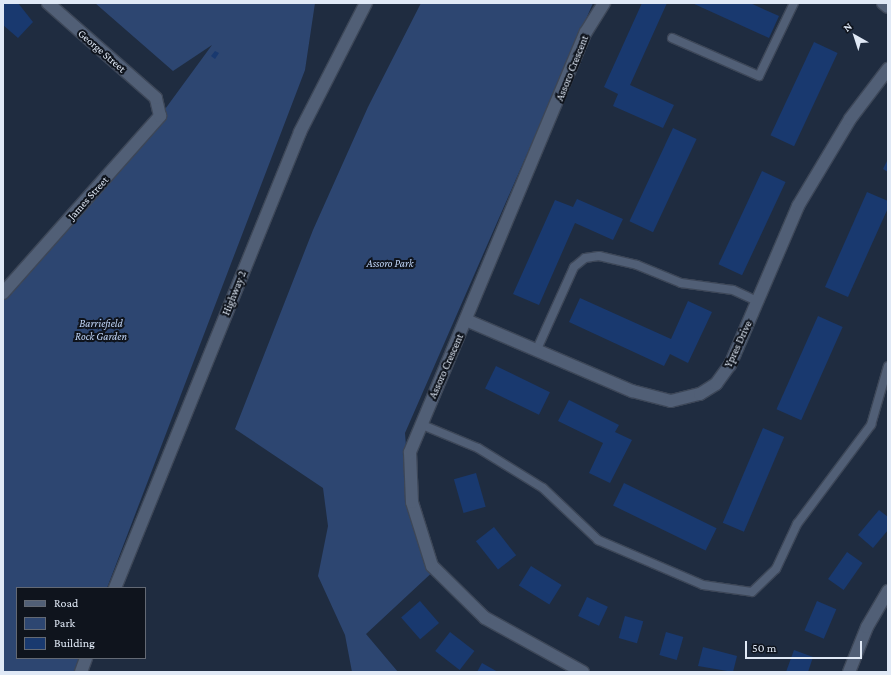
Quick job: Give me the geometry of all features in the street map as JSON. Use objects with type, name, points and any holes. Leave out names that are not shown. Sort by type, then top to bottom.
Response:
[{"type":"street","name":"George Street","points":[[48,3],[156,98]]},
{"type":"street","name":"Highway 2","points":[[115,587],[300,132],[366,3]]},
{"type":"street","name":"Assoro Crescent","points":[[583,672],[485,618],[432,566],[412,502],[410,452],[420,424],[466,320],[586,32],[604,3]]},
{"type":"street","points":[[883,3],[888,7]]},
{"type":"street","name":"Ypres Drive","points":[[466,320],[537,349],[632,392],[671,401],[700,394],[716,384],[730,365],[798,206],[850,119],[888,69]]},
{"type":"street","name":"James Street","points":[[3,293],[154,124],[160,116],[156,98]]},
{"type":"street","points":[[849,672],[867,627],[888,591]]},
{"type":"street","points":[[81,672],[86,659]]},
{"type":"lane","points":[[672,38],[759,76],[794,3]]},
{"type":"lane","points":[[537,349],[574,267],[585,258],[598,256],[637,265],[681,283],[733,290],[757,301]]},
{"type":"lane","points":[[420,424],[478,448],[543,488],[598,540],[703,585],[752,592],[776,569],[797,524],[871,425],[888,366]]},
{"type":"green space","name":"Barriefield Rock Garden","points":[[95,3],[315,3],[305,70],[107,587],[16,587],[16,659],[81,659],[75,672],[3,672],[3,293],[160,116],[212,45],[173,71]]},
{"type":"green space","name":"Assoro Park","points":[[421,3],[593,3],[405,433],[409,485],[438,567],[366,634],[398,672],[352,672],[345,635],[318,576],[328,526],[323,488],[235,429],[313,230],[368,107]]},
{"type":"building","points":[[3,3],[18,3],[33,22],[18,38],[3,25]]},
{"type":"building","points":[[642,3],[667,3],[630,85],[674,105],[663,128],[613,106],[618,94],[604,87]]},
{"type":"building","points":[[692,3],[750,3],[779,16],[769,38]]},
{"type":"building","points":[[814,42],[838,53],[794,146],[770,135]]},
{"type":"building","points":[[215,51],[219,53],[215,59],[211,56]]},
{"type":"building","points":[[673,128],[697,139],[653,232],[629,221]]},
{"type":"building","points":[[888,159],[888,172],[883,169]]},
{"type":"building","points":[[762,171],[786,182],[742,275],[718,264]]},
{"type":"building","points":[[867,192],[888,201],[888,208],[848,297],[825,287]]},
{"type":"building","points":[[577,199],[623,219],[613,240],[575,223],[539,305],[513,294],[555,200],[573,207]]},
{"type":"building","points":[[580,298],[671,339],[688,301],[712,312],[688,363],[670,354],[664,366],[569,322]]},
{"type":"building","points":[[818,316],[843,327],[801,420],[777,409]]},
{"type":"building","points":[[496,366],[550,392],[539,415],[485,388]]},
{"type":"building","points":[[569,400],[619,425],[615,432],[632,440],[610,483],[589,473],[603,443],[558,421]]},
{"type":"building","points":[[763,428],[784,437],[744,532],[723,523]]},
{"type":"building","points":[[476,473],[486,507],[464,513],[454,479]]},
{"type":"building","points":[[624,483],[717,528],[706,551],[613,505]]},
{"type":"building","points":[[879,510],[888,517],[888,530],[873,548],[858,535]]},
{"type":"building","points":[[494,527],[516,555],[498,570],[476,541]]},
{"type":"building","points":[[847,552],[863,563],[844,590],[828,579]]},
{"type":"building","points":[[531,566],[562,585],[549,605],[519,586]]},
{"type":"building","points":[[587,597],[608,607],[599,626],[578,616]]},
{"type":"building","points":[[420,601],[439,623],[420,639],[401,617]]},
{"type":"building","points":[[817,601],[836,609],[824,639],[804,630]]},
{"type":"building","points":[[625,616],[643,621],[637,643],[619,638]]},
{"type":"building","points":[[450,632],[474,651],[460,670],[435,651]]},
{"type":"building","points":[[666,632],[683,637],[677,660],[659,655]]},
{"type":"building","points":[[703,647],[737,656],[733,672],[698,666]]},
{"type":"building","points":[[794,650],[813,657],[808,672],[786,672]]},
{"type":"building","points":[[482,663],[498,672],[477,672]]}]
